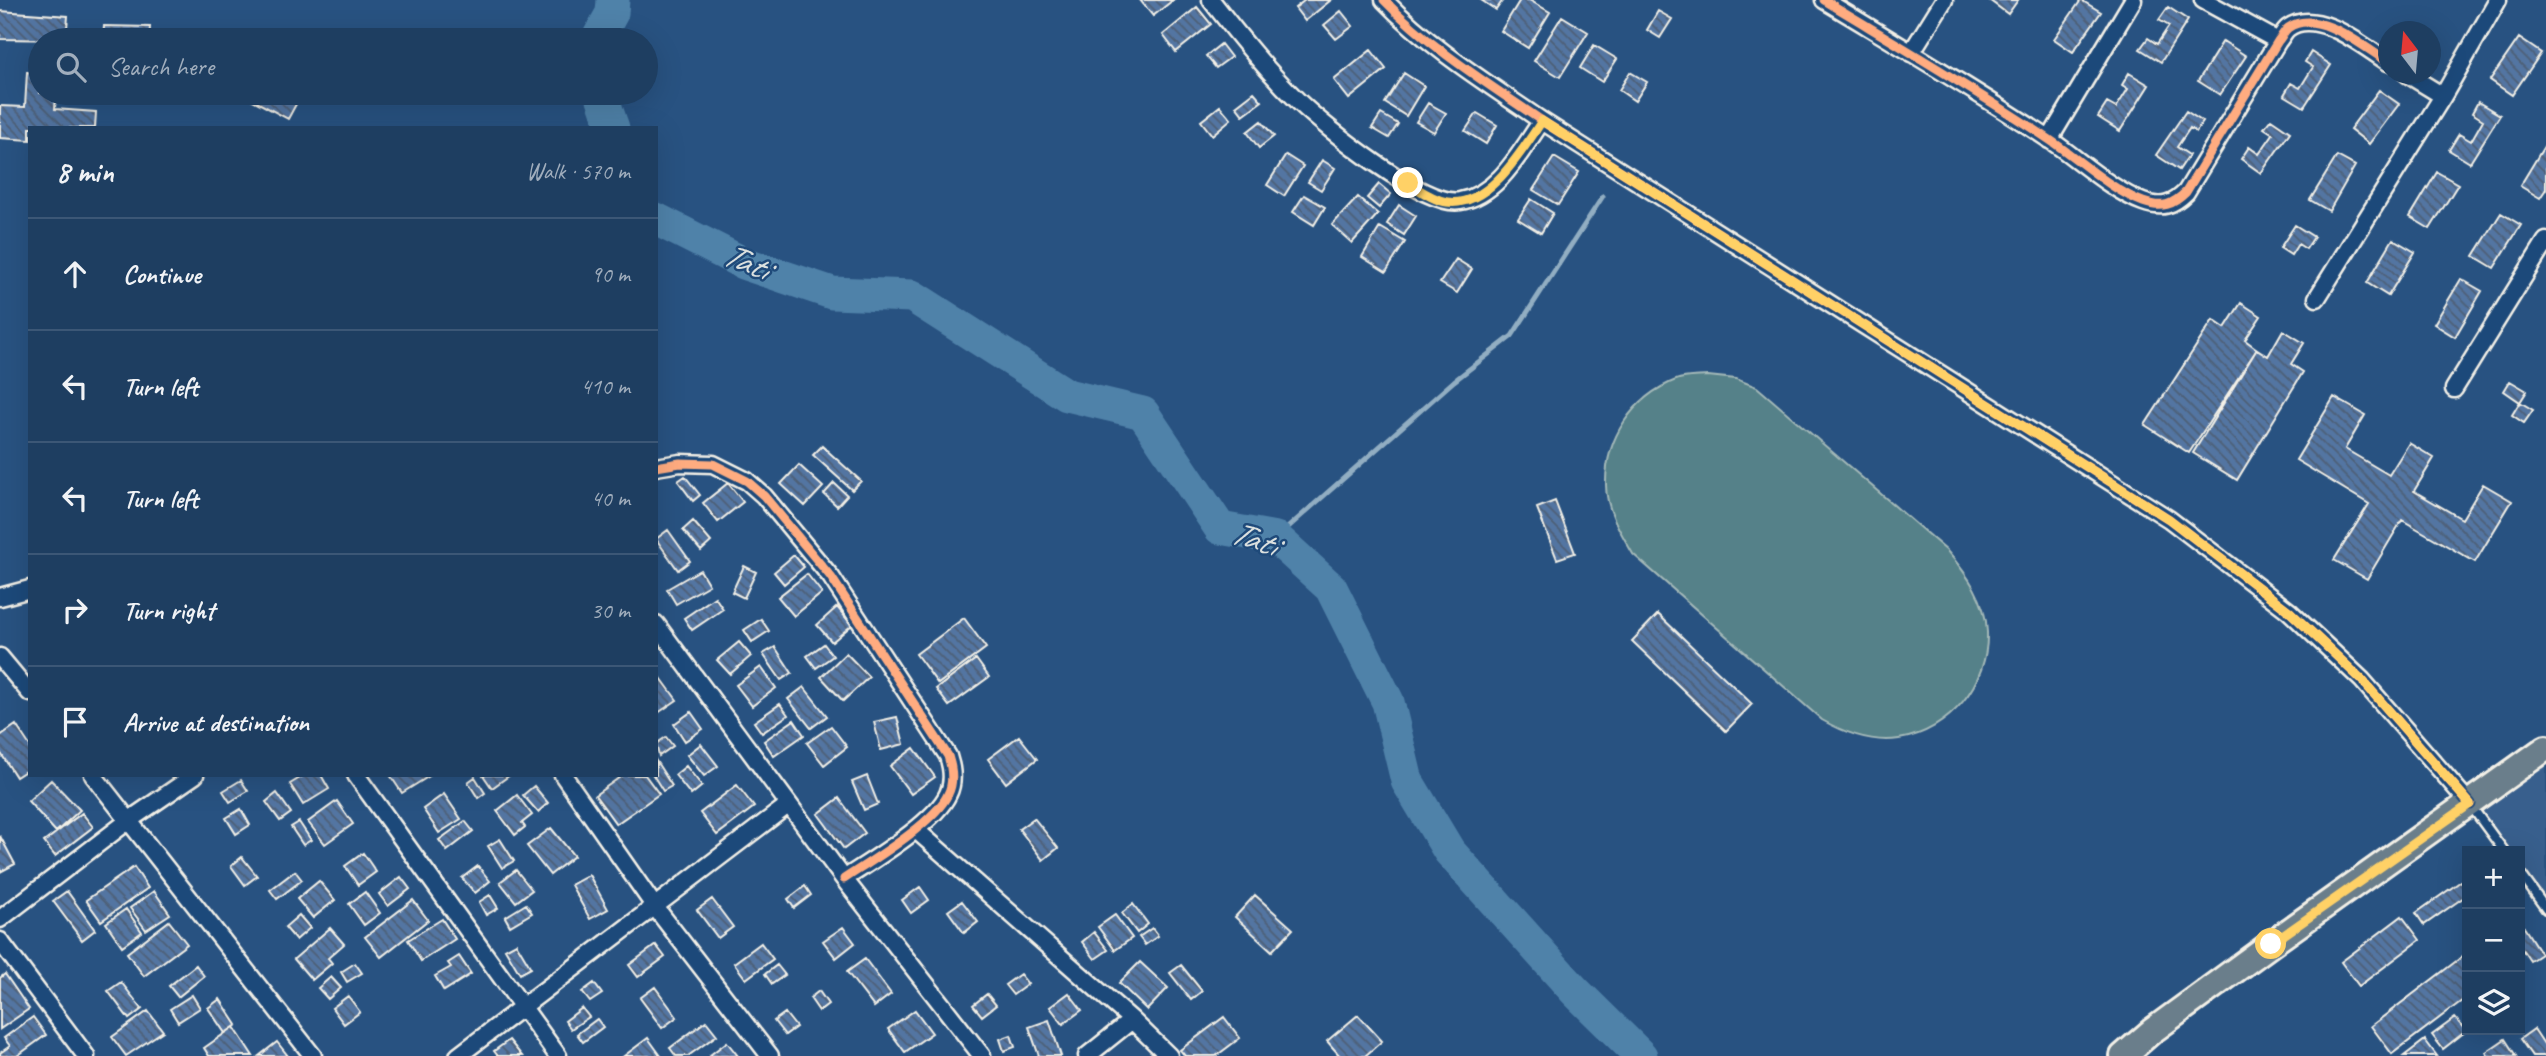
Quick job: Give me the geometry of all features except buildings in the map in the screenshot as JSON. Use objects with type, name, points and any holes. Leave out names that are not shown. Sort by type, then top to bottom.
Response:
[{"type":"main road","points":[[2123,1056],[2152,1031],[2260,952],[2546,748]]},
{"type":"street","points":[[1211,0],[1248,47],[1300,103],[1376,163],[1435,199],[1448,203],[1463,201],[1494,185],[1542,121]]},
{"type":"street","points":[[1384,0],[1440,52],[1542,121],[2169,519],[2289,611],[2362,680],[2470,804]]},
{"type":"street","points":[[1824,0],[2049,140],[2121,190],[2143,202],[2160,206],[2175,203],[2186,192],[2277,41],[2288,28],[2301,23],[2317,22],[2333,27],[2378,55]]},
{"type":"street","points":[[1911,53],[1944,0]]},
{"type":"street","points":[[2049,140],[2133,0]]},
{"type":"street","points":[[2203,0],[2277,41]]},
{"type":"street","points":[[2317,299],[2443,96],[2498,0]]},
{"type":"street","points":[[2423,84],[2443,96]]},
{"type":"street","points":[[2454,389],[2546,241]]},
{"type":"street","points":[[658,467],[680,463],[713,464],[747,481],[764,496],[831,577],[861,620],[904,692],[940,744],[952,768],[948,794],[916,830],[844,880]]},
{"type":"street","points":[[0,597],[28,590]]},
{"type":"street","points":[[658,627],[844,880],[982,1056]]},
{"type":"street","points":[[0,657],[28,691]]},
{"type":"street","points":[[95,777],[313,1056]]},
{"type":"street","points":[[0,919],[128,821],[192,777]]},
{"type":"street","points":[[357,777],[558,1056]]},
{"type":"street","points":[[564,777],[655,906],[770,1056]]},
{"type":"street","points":[[458,1056],[788,805]]},
{"type":"street","points":[[916,830],[1132,1020],[1169,1056]]},
{"type":"street","points":[[0,940],[86,1056]]},
{"type":"street","points":[[1087,1056],[1132,1020]]},
{"type":"lane","points":[[2470,804],[2500,846]]},
{"type":"lane","points":[[2525,880],[2546,909]]},
{"type":"shaded area","points":[[2546,748],[2546,909],[2525,880],[2525,846],[2500,846],[2470,804]]},
{"type":"green space","points":[[1687,377],[1736,379],[1757,387],[1947,551],[1968,578],[1979,598],[1986,620],[1986,651],[1981,669],[1963,702],[1935,726],[1899,739],[1879,740],[1850,733],[1822,720],[1633,554],[1615,521],[1607,494],[1607,468],[1616,436],[1635,408],[1661,387]]},
{"type":"waterway","name":"Tati","points":[[604,28],[612,13],[613,0]]},
{"type":"waterway","name":"Tati","points":[[605,105],[612,126]]},
{"type":"waterway","points":[[1276,538],[1454,381],[1512,336],[1603,196]]},
{"type":"waterway","name":"Tati","points":[[658,220],[743,263],[832,293],[912,296],[1067,395],[1143,413],[1220,528],[1276,538],[1331,588],[1388,702],[1407,781],[1449,851],[1575,991],[1641,1056]]},
{"type":"cycle path","points":[[1384,0],[1440,50],[1542,121],[2169,519],[2289,611],[2362,680],[2470,804]]},
{"type":"cycle path","points":[[1824,0],[2022,122],[2120,190],[2143,202],[2156,205],[2172,203],[2186,192],[2288,28],[2312,22],[2326,26],[2378,55]]},
{"type":"cycle path","points":[[658,467],[680,463],[713,464],[747,481],[764,496],[831,577],[948,756],[951,785],[941,805],[901,841],[844,879]]},
{"type":"route","points":[[1408,183],[1435,199],[1448,203],[1478,195],[1494,185],[1542,121],[2169,519],[2289,611],[2362,680],[2470,804],[2271,944]]}]
